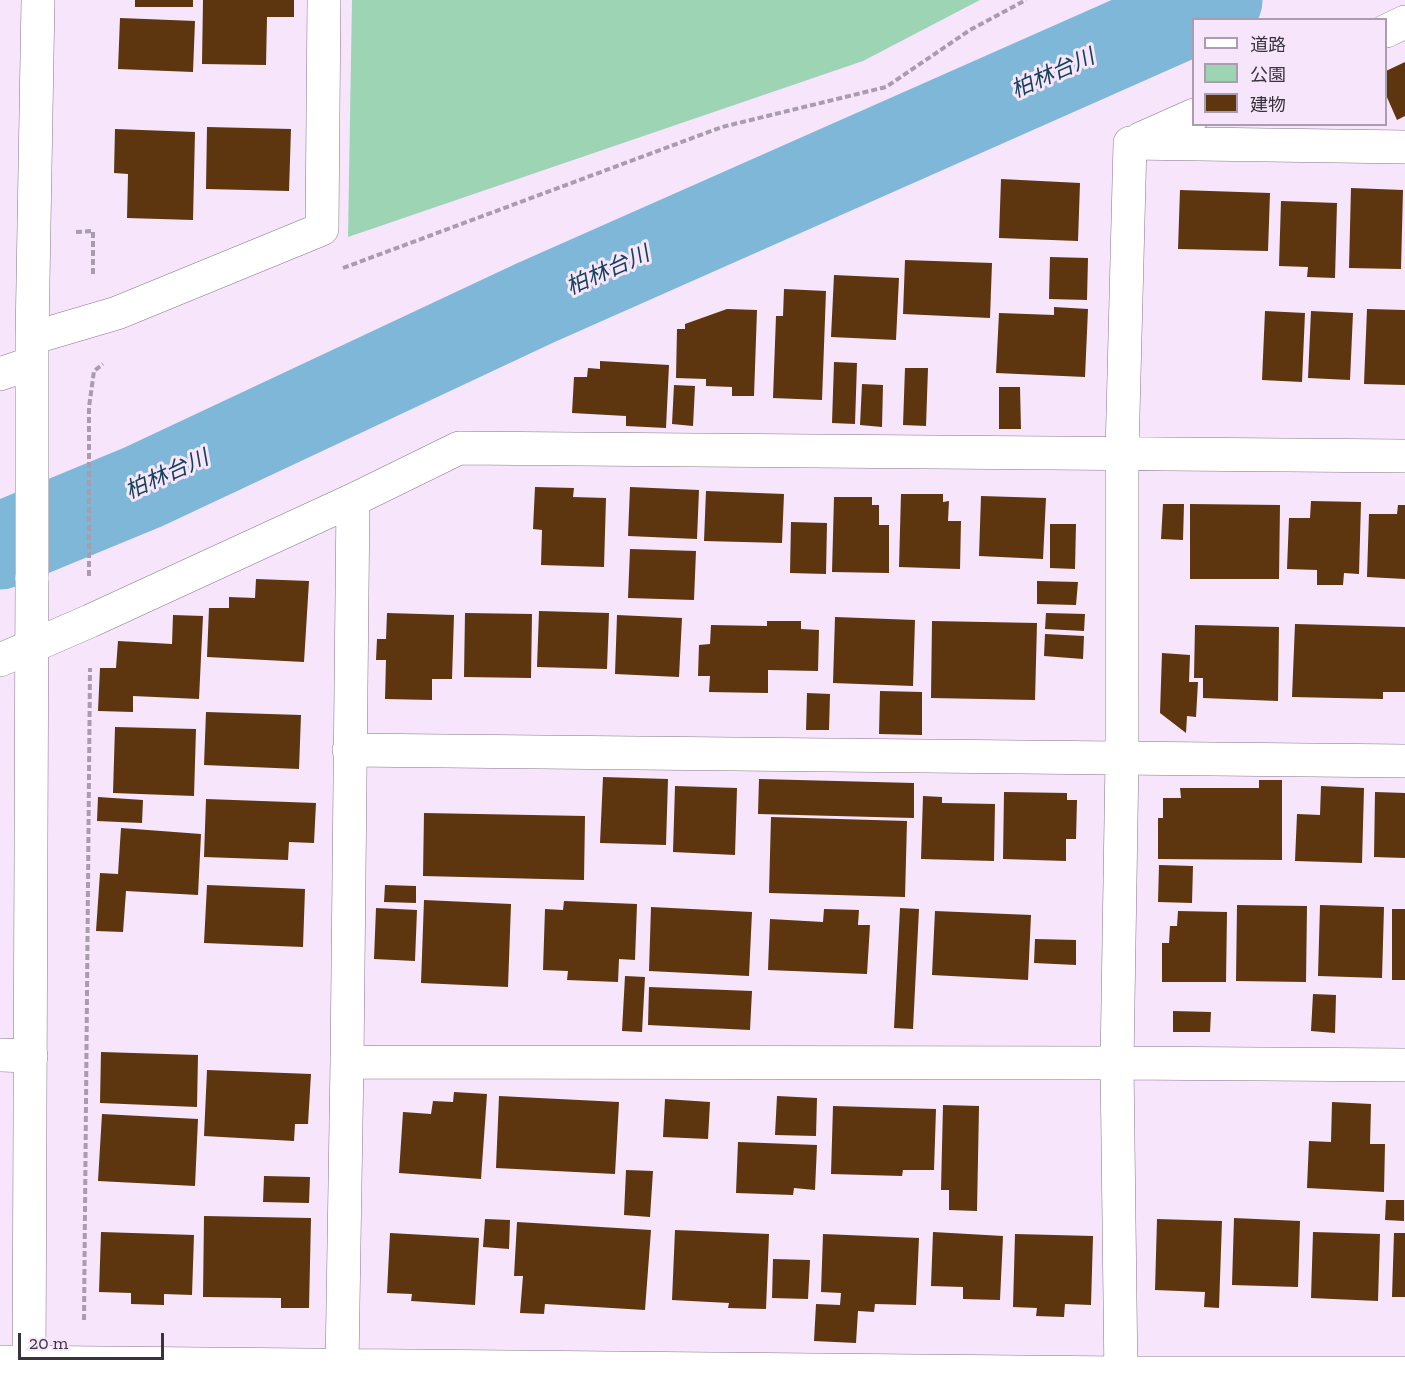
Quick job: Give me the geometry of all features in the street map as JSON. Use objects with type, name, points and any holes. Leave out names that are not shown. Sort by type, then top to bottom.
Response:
[{"type":"street","points":[[38,0],[32,350],[31,646],[15,1056],[19,1367],[83,1364],[1121,1375],[1405,1373]]},
{"type":"street","points":[[0,374],[32,350],[322,229],[324,0]]},
{"type":"street","points":[[1387,31],[1405,22]]},
{"type":"street","points":[[1130,143],[1192,116]]},
{"type":"street","points":[[1130,143],[1405,147]]},
{"type":"street","points":[[1121,1375],[1117,1063],[1122,759],[1122,453],[1130,143]]},
{"type":"street","points":[[0,660],[352,500],[459,448],[1405,456]]},
{"type":"street","points":[[342,1366],[352,500]]},
{"type":"street","points":[[349,750],[1405,761]]},
{"type":"street","points":[[347,1062],[1405,1065]]},
{"type":"path","points":[[341,269],[722,127],[886,87],[970,30],[1026,0]]},
{"type":"path","points":[[34,233],[93,231],[93,276],[116,288],[117,352],[94,371],[89,407],[90,621],[83,1364]]},
{"type":"green space","points":[[352,0],[980,0],[863,61],[348,237]]},
{"type":"building","points":[[135,0],[193,0],[193,7],[135,7]]},
{"type":"building","points":[[203,0],[294,0],[294,17],[267,17],[266,65],[202,64]]},
{"type":"building","points":[[120,18],[195,21],[193,72],[118,69]]},
{"type":"building","points":[[1405,62],[1405,116],[1397,120],[1387,97],[1387,71]]},
{"type":"building","points":[[207,127],[291,129],[289,191],[206,189]]},
{"type":"building","points":[[115,129],[195,132],[193,220],[127,218],[128,174],[114,173]]},
{"type":"building","points":[[1001,179],[1080,183],[1078,241],[999,238]]},
{"type":"building","points":[[1351,188],[1403,190],[1401,269],[1349,268]]},
{"type":"building","points":[[1180,190],[1270,193],[1268,251],[1178,249]]},
{"type":"building","points":[[1281,201],[1337,203],[1335,278],[1307,277],[1308,267],[1279,266]]},
{"type":"building","points":[[1050,257],[1088,258],[1087,300],[1049,299]]},
{"type":"building","points":[[905,260],[992,263],[990,318],[903,314]]},
{"type":"building","points":[[834,275],[899,278],[896,340],[831,337]]},
{"type":"building","points":[[784,289],[826,291],[822,400],[773,398],[776,316],[783,316]]},
{"type":"building","points":[[1054,307],[1088,309],[1085,377],[996,373],[999,313],[1054,315]]},
{"type":"building","points":[[727,309],[757,310],[754,396],[732,396],[732,387],[706,386],[706,379],[676,378],[677,329],[685,329],[685,324]]},
{"type":"building","points":[[1367,309],[1405,310],[1405,385],[1364,384]]},
{"type":"building","points":[[1265,311],[1305,313],[1302,382],[1262,380]]},
{"type":"building","points":[[1311,311],[1353,313],[1350,380],[1308,378]]},
{"type":"building","points":[[600,361],[669,365],[666,428],[626,426],[626,416],[572,413],[574,377],[587,377],[588,368],[600,369]]},
{"type":"building","points":[[834,362],[857,363],[855,424],[832,423]]},
{"type":"building","points":[[905,368],[928,368],[926,426],[903,425]]},
{"type":"building","points":[[862,384],[883,385],[882,427],[860,425]]},
{"type":"building","points":[[674,385],[695,386],[693,426],[672,424]]},
{"type":"building","points":[[999,387],[1020,387],[1021,429],[999,429]]},
{"type":"building","points":[[535,487],[574,488],[573,497],[606,498],[604,567],[541,565],[542,530],[533,529]]},
{"type":"building","points":[[630,487],[699,490],[697,539],[628,536]]},
{"type":"building","points":[[706,491],[784,494],[782,543],[704,541]]},
{"type":"building","points":[[901,494],[943,494],[943,502],[949,501],[948,521],[961,521],[960,569],[899,567]]},
{"type":"building","points":[[981,496],[1046,498],[1043,559],[979,556]]},
{"type":"building","points":[[834,497],[872,497],[872,505],[879,505],[879,525],[889,525],[889,573],[832,572]]},
{"type":"building","points":[[1311,501],[1361,502],[1359,574],[1344,573],[1343,585],[1317,585],[1317,570],[1287,569],[1289,518],[1310,518]]},
{"type":"building","points":[[1163,504],[1184,504],[1183,540],[1161,539]]},
{"type":"building","points":[[1190,504],[1280,505],[1279,579],[1190,579]]},
{"type":"building","points":[[1398,505],[1405,505],[1405,579],[1367,577],[1369,514],[1397,514]]},
{"type":"building","points":[[791,522],[827,523],[826,574],[790,573]]},
{"type":"building","points":[[1050,524],[1076,524],[1075,569],[1050,568]]},
{"type":"building","points":[[630,549],[696,551],[694,600],[628,598]]},
{"type":"building","points":[[256,579],[309,581],[304,662],[207,657],[209,608],[229,608],[229,597],[255,598]]},
{"type":"building","points":[[1037,581],[1078,582],[1076,605],[1037,604]]},
{"type":"building","points":[[539,611],[609,613],[607,669],[537,667]]},
{"type":"building","points":[[387,613],[454,615],[452,679],[432,679],[432,700],[385,699],[386,660],[376,660],[377,639],[386,639]]},
{"type":"building","points":[[465,613],[532,614],[531,678],[464,677]]},
{"type":"building","points":[[1046,613],[1085,614],[1084,631],[1045,629]]},
{"type":"building","points":[[173,615],[203,616],[199,699],[133,696],[133,712],[98,711],[100,668],[116,668],[118,641],[172,644]]},
{"type":"building","points":[[617,615],[682,618],[679,677],[615,674]]},
{"type":"building","points":[[835,617],[915,620],[913,686],[833,683]]},
{"type":"building","points":[[767,621],[801,621],[801,629],[819,630],[818,671],[768,670],[768,693],[709,692],[710,676],[698,676],[699,645],[710,644],[711,625],[767,626]]},
{"type":"building","points":[[932,621],[1037,623],[1035,700],[931,698]]},
{"type":"building","points":[[1295,624],[1405,627],[1405,692],[1383,692],[1383,699],[1292,697]]},
{"type":"building","points":[[1195,625],[1279,627],[1278,701],[1203,698],[1203,678],[1194,678]]},
{"type":"building","points":[[1045,634],[1084,636],[1083,659],[1044,656]]},
{"type":"building","points":[[1162,653],[1190,655],[1189,682],[1198,682],[1196,717],[1187,716],[1186,733],[1160,713]]},
{"type":"building","points":[[880,691],[922,692],[922,735],[879,734]]},
{"type":"building","points":[[807,693],[830,694],[829,730],[806,730]]},
{"type":"building","points":[[206,712],[301,715],[299,769],[204,765]]},
{"type":"building","points":[[115,727],[196,729],[194,796],[113,793]]},
{"type":"building","points":[[603,777],[668,779],[666,845],[600,843]]},
{"type":"building","points":[[759,779],[914,783],[914,818],[758,814]]},
{"type":"building","points":[[1259,780],[1282,780],[1282,860],[1158,859],[1158,818],[1163,818],[1163,798],[1181,798],[1180,788],[1259,788]]},
{"type":"building","points":[[675,786],[737,788],[735,855],[673,852]]},
{"type":"building","points":[[1321,786],[1364,788],[1362,863],[1295,861],[1297,814],[1320,815]]},
{"type":"building","points":[[1004,792],[1067,793],[1067,800],[1077,800],[1076,839],[1066,839],[1066,861],[1003,859]]},
{"type":"building","points":[[1375,792],[1405,793],[1405,858],[1374,857]]},
{"type":"building","points":[[923,796],[942,797],[942,803],[995,804],[994,861],[921,859]]},
{"type":"building","points":[[98,797],[143,800],[142,823],[97,821]]},
{"type":"building","points":[[206,799],[316,803],[314,843],[289,842],[288,860],[204,857]]},
{"type":"building","points":[[424,813],[585,816],[584,880],[423,876]]},
{"type":"building","points":[[771,817],[907,821],[905,897],[769,893]]},
{"type":"building","points":[[121,828],[201,834],[198,895],[126,891],[123,932],[96,931],[100,873],[118,874]]},
{"type":"building","points":[[1159,865],[1193,866],[1192,903],[1158,902]]},
{"type":"building","points":[[207,885],[305,889],[303,947],[204,943]]},
{"type":"building","points":[[385,885],[416,886],[416,903],[384,902]]},
{"type":"building","points":[[424,900],[511,904],[508,987],[421,983]]},
{"type":"building","points":[[564,901],[637,904],[635,960],[619,959],[618,982],[567,980],[568,971],[543,970],[545,909],[563,910]]},
{"type":"building","points":[[1237,905],[1307,906],[1306,982],[1236,981]]},
{"type":"building","points":[[1320,905],[1384,907],[1382,978],[1318,976]]},
{"type":"building","points":[[651,907],[752,912],[749,976],[649,971]]},
{"type":"building","points":[[376,908],[417,910],[415,961],[374,959]]},
{"type":"building","points":[[900,908],[919,909],[913,1029],[894,1028]]},
{"type":"building","points":[[824,909],[859,910],[858,925],[870,925],[867,974],[768,970],[770,919],[823,922]]},
{"type":"building","points":[[1392,909],[1405,909],[1405,980],[1392,980]]},
{"type":"building","points":[[935,911],[1031,915],[1028,980],[932,975]]},
{"type":"building","points":[[1178,911],[1227,912],[1226,982],[1162,982],[1162,943],[1169,943],[1170,926],[1177,926]]},
{"type":"building","points":[[1035,939],[1076,940],[1076,965],[1034,963]]},
{"type":"building","points":[[625,976],[645,977],[642,1032],[622,1031]]},
{"type":"building","points":[[649,987],[752,991],[750,1030],[648,1025]]},
{"type":"building","points":[[1313,994],[1336,995],[1335,1033],[1311,1031]]},
{"type":"building","points":[[1173,1011],[1211,1012],[1210,1032],[1173,1032]]},
{"type":"building","points":[[101,1052],[198,1055],[197,1107],[100,1103]]},
{"type":"building","points":[[207,1070],[311,1074],[308,1124],[295,1124],[294,1141],[204,1136]]},
{"type":"building","points":[[454,1092],[487,1094],[481,1179],[399,1173],[403,1112],[431,1114],[433,1101],[453,1102]]},
{"type":"building","points":[[499,1096],[619,1102],[615,1174],[496,1168]]},
{"type":"building","points":[[777,1096],[817,1098],[816,1136],[775,1135]]},
{"type":"building","points":[[665,1099],[710,1102],[708,1139],[663,1137]]},
{"type":"building","points":[[1332,1102],[1371,1104],[1370,1144],[1385,1144],[1384,1192],[1307,1188],[1309,1141],[1331,1142]]},
{"type":"building","points":[[943,1105],[979,1106],[977,1211],[949,1210],[949,1190],[941,1190]]},
{"type":"building","points":[[833,1106],[936,1109],[934,1170],[903,1170],[902,1176],[831,1174]]},
{"type":"building","points":[[102,1114],[198,1119],[195,1186],[98,1181]]},
{"type":"building","points":[[738,1142],[817,1145],[815,1190],[794,1188],[793,1195],[736,1193]]},
{"type":"building","points":[[626,1170],[653,1171],[650,1217],[624,1215]]},
{"type":"building","points":[[264,1176],[310,1177],[309,1203],[263,1202]]},
{"type":"building","points":[[1386,1200],[1404,1200],[1404,1221],[1385,1220]]},
{"type":"building","points":[[204,1216],[311,1218],[309,1308],[281,1308],[281,1298],[203,1297]]},
{"type":"building","points":[[1234,1218],[1300,1221],[1298,1287],[1232,1285]]},
{"type":"building","points":[[485,1219],[510,1220],[509,1249],[483,1247]]},
{"type":"building","points":[[1157,1219],[1222,1221],[1219,1308],[1204,1307],[1205,1292],[1155,1290]]},
{"type":"building","points":[[517,1222],[651,1230],[645,1310],[545,1304],[544,1314],[520,1313],[523,1276],[514,1276]]},
{"type":"building","points":[[675,1230],[769,1234],[766,1309],[728,1308],[729,1303],[672,1300]]},
{"type":"building","points":[[101,1232],[194,1235],[192,1295],[164,1294],[164,1305],[131,1304],[131,1293],[99,1292]]},
{"type":"building","points":[[933,1232],[1003,1236],[1000,1300],[963,1299],[963,1287],[931,1286]]},
{"type":"building","points":[[1313,1232],[1380,1234],[1378,1301],[1311,1298]]},
{"type":"building","points":[[390,1233],[479,1238],[475,1305],[411,1301],[412,1294],[387,1293]]},
{"type":"building","points":[[1394,1233],[1405,1233],[1405,1297],[1392,1297]]},
{"type":"building","points":[[823,1234],[919,1238],[916,1305],[875,1304],[874,1312],[858,1311],[856,1343],[814,1341],[816,1304],[840,1305],[841,1293],[821,1292]]},
{"type":"building","points":[[1015,1234],[1093,1236],[1091,1305],[1065,1304],[1064,1317],[1036,1316],[1037,1308],[1013,1307]]},
{"type":"building","points":[[773,1259],[810,1260],[808,1299],[772,1298]]},
{"type":"waterway","name":"柏林台川","points":[[0,546],[143,487],[535,303],[1219,0]]}]
